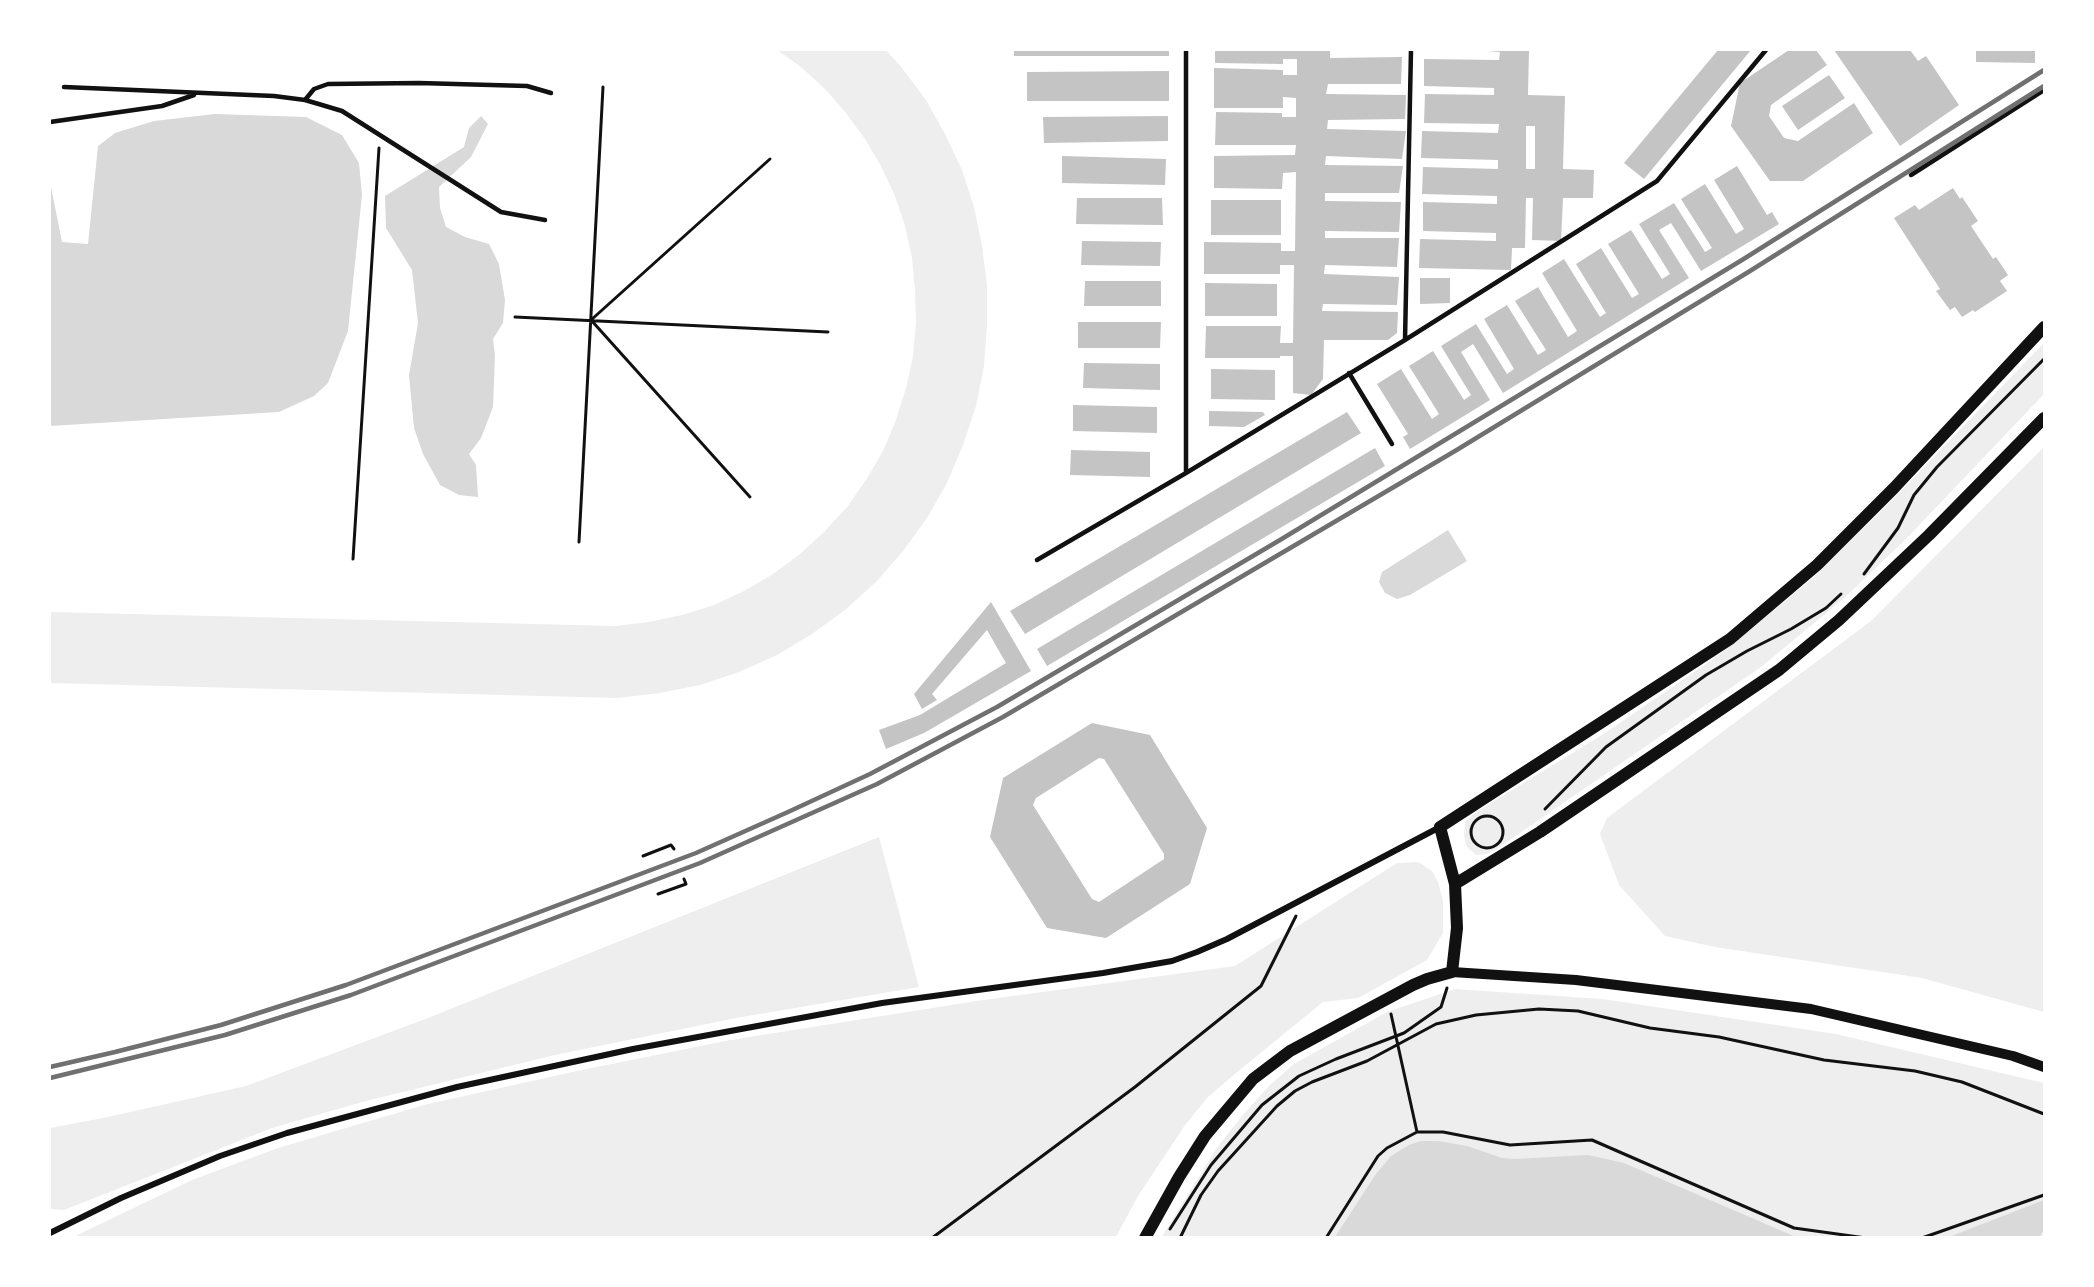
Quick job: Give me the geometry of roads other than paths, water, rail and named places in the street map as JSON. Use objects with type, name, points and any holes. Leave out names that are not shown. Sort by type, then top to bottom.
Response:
[{"type":"main road","points":[[1145,1238],[1205,1136],[1253,1079],[1290,1051],[1427,979],[1452,972],[1457,928],[1455,884],[1440,827],[1730,639],[1817,565],[1894,488],[2044,327]]},
{"type":"main road","points":[[1455,884],[1540,832],[1779,670],[1839,620],[1921,543],[2044,418]]},
{"type":"street","points":[[50,1233],[121,1198],[220,1156],[287,1133],[425,1096],[633,1049],[882,1003],[1103,973],[1172,961],[1227,939],[1440,827]]},
{"type":"street","points":[[1452,972],[1576,980],[1811,1009],[2013,1056],[2044,1067]]},
{"type":"lane","points":[[1186,50],[1186,472]]},
{"type":"lane","points":[[1405,340],[1411,50]]},
{"type":"lane","points":[[1037,560],[1405,340],[1658,181],[1766,50]]},
{"type":"lane","points":[[305,100],[314,89],[328,84],[419,83],[527,86],[551,93]]},
{"type":"lane","points":[[64,87],[274,96],[305,100],[342,111],[501,212],[545,220]]},
{"type":"lane","points":[[1911,175],[2044,90]]},
{"type":"lane","points":[[50,122],[162,106],[198,93]]},
{"type":"lane","points":[[1349,374],[1392,444]]},
{"type":"railway","points":[[50,1067],[221,1025],[346,985],[696,853],[870,774],[997,707],[1280,540],[1742,260],[2044,70]]},
{"type":"railway","points":[[50,1078],[225,1035],[351,995],[700,863],[877,784],[1003,717],[1455,451],[1750,271],[2044,86]]}]
